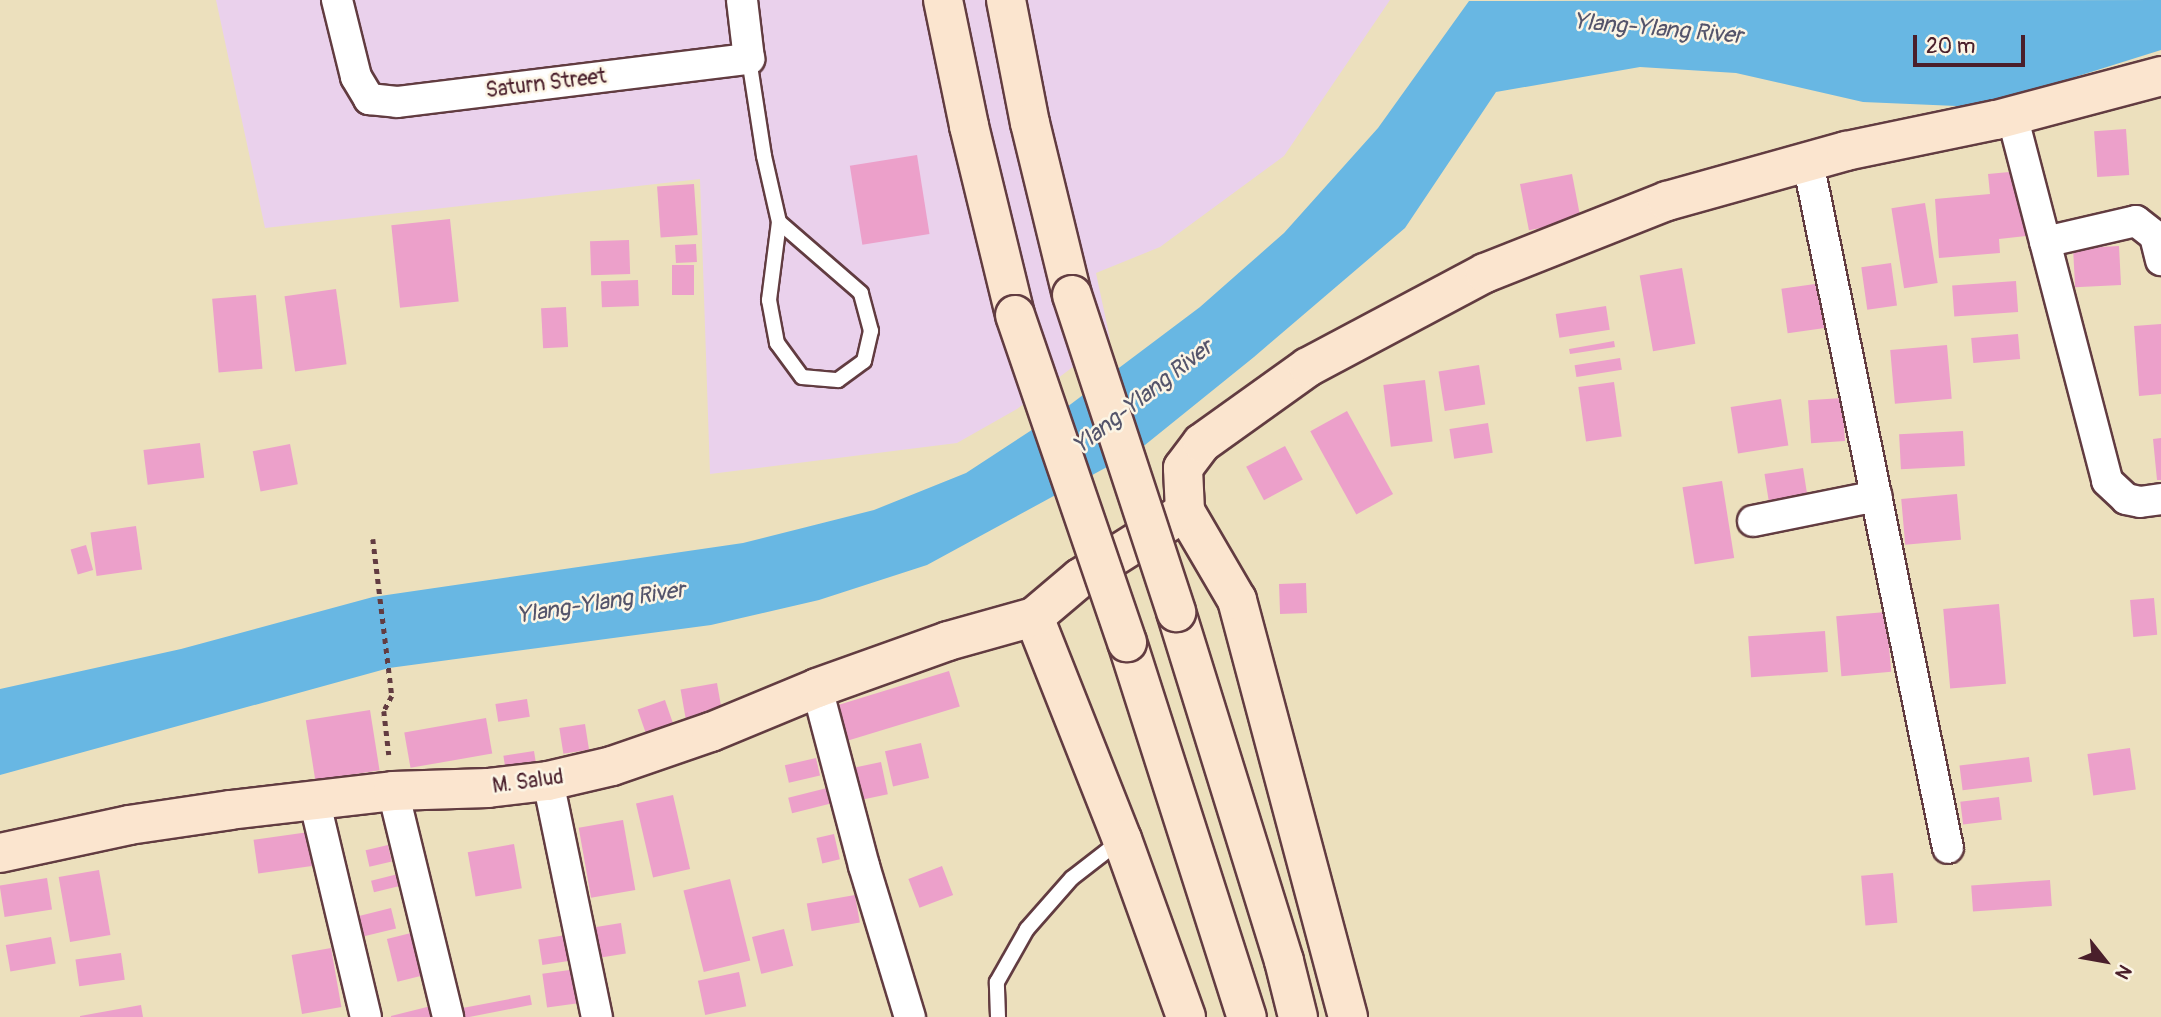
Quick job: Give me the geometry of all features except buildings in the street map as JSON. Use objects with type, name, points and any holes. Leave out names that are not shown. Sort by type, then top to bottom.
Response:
[{"type":"street","name":"Saturn Street","points":[[337,0],[356,77],[369,99],[397,102],[749,59]]},
{"type":"street","points":[[742,0],[749,59]]},
{"type":"street","points":[[943,0],[969,126],[1015,315],[1127,642],[1247,1017]]},
{"type":"street","points":[[1006,0],[1030,123],[1072,295],[1176,612],[1284,961],[1298,1017]]},
{"type":"street","points":[[1348,1017],[1237,600],[1185,511],[1183,468],[1202,443],[1308,367],[1485,273],[1667,201],[1808,162],[2012,116],[2161,76]]},
{"type":"street","points":[[2012,116],[2107,481],[2126,499],[2140,502],[2161,499]]},
{"type":"street","points":[[1808,162],[1948,848]]},
{"type":"street","points":[[2045,242],[2136,221],[2155,236],[2161,260]]},
{"type":"street","points":[[1753,521],[1877,496]]},
{"type":"street","points":[[1185,511],[1080,578],[1034,617],[1122,839],[1186,1017]]},
{"type":"street","name":"M. Salud","points":[[0,853],[129,825],[314,799],[392,775],[488,788],[548,781],[612,766],[711,732],[817,688],[948,641],[1034,617]]},
{"type":"street","points":[[817,688],[864,866],[910,1017]]},
{"type":"street","points":[[392,775],[448,1017]]},
{"type":"street","points":[[548,781],[597,1017]]},
{"type":"street","points":[[314,799],[366,1017]]},
{"type":"lane","points":[[749,59],[764,156],[779,222],[769,299],[777,343],[802,377],[838,380],[864,361],[871,331],[861,293],[779,222]]},
{"type":"lane","points":[[998,1017],[997,982],[1027,929],[1072,878],[1122,839]]},
{"type":"path","points":[[373,539],[392,696],[384,711],[392,775]]},
{"type":"shaded area","points":[[216,0],[1390,0],[1284,156],[1160,247],[1096,273],[1110,339],[1017,409],[957,443],[710,474],[700,179],[265,228]]},
{"type":"water","name":"Ylang-Ylang River","points":[[2161,0],[2161,50],[1980,107],[1863,102],[1736,73],[1640,67],[1496,92],[1405,228],[1254,357],[1140,449],[927,565],[819,600],[711,625],[389,668],[0,775],[0,689],[181,649],[373,597],[743,543],[874,510],[966,473],[1067,407],[1200,307],[1284,233],[1378,128],[1469,1]]}]
